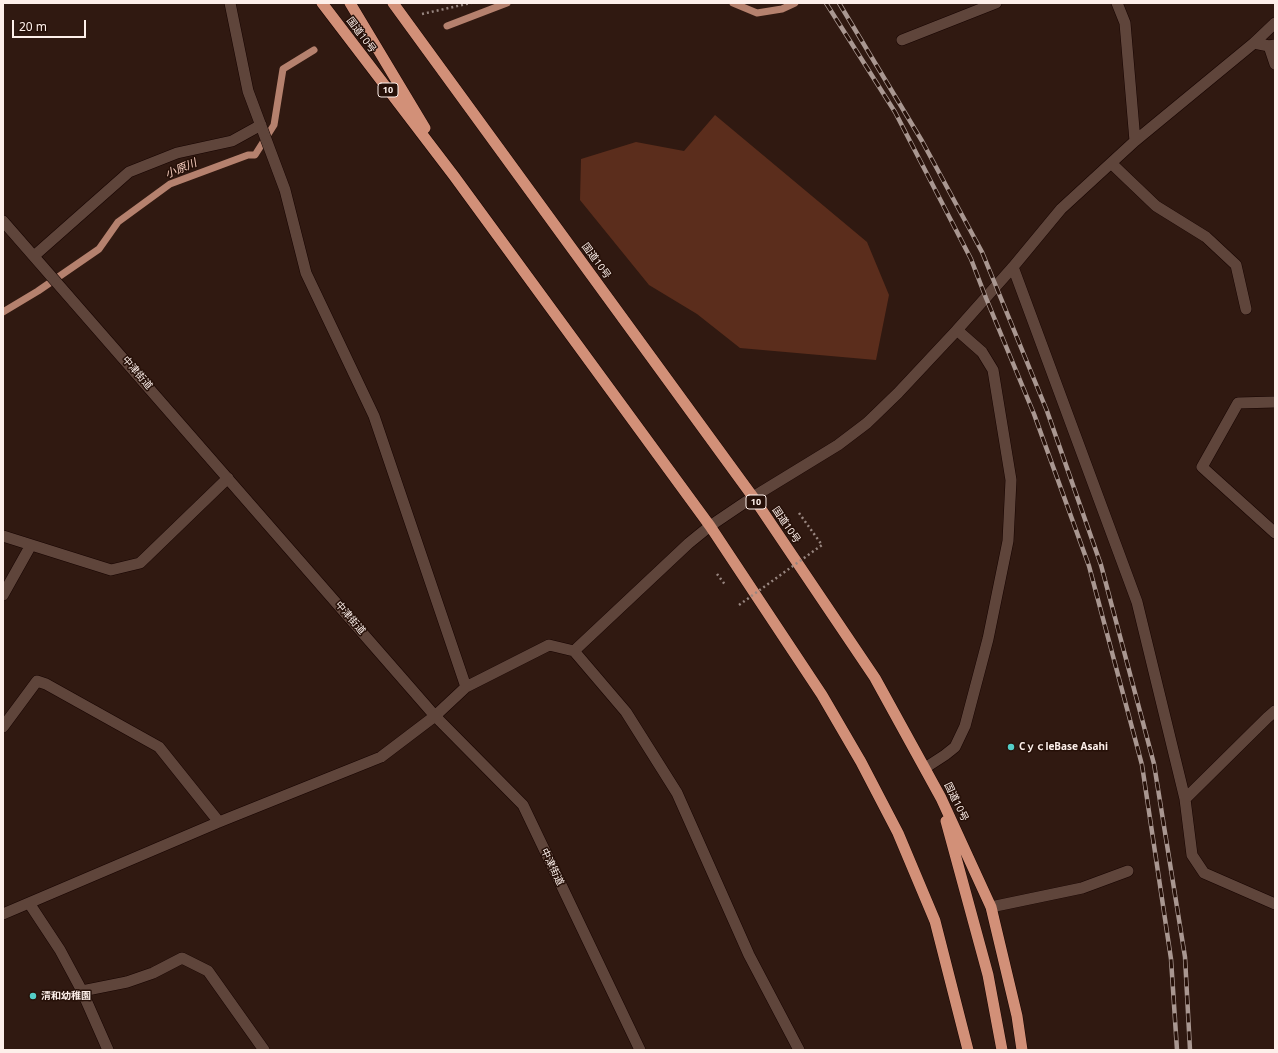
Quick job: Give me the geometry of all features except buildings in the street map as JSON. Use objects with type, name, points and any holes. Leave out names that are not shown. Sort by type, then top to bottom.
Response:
[{"type":"highway","name":"国道10号","points":[[322,3],[454,176],[710,526],[822,695],[861,762],[898,833],[935,921],[968,1050]]},
{"type":"highway","name":"国道10号","points":[[350,3],[454,176]]},
{"type":"highway","name":"国道10号","points":[[393,3],[753,497],[875,678],[938,791],[991,907],[1017,1016],[1022,1050]]},
{"type":"highway","points":[[938,791],[988,975],[1002,1050]]},
{"type":"street","points":[[230,3],[248,91],[285,190],[306,273],[374,416],[466,687]]},
{"type":"street","points":[[902,40],[996,3]]},
{"type":"street","points":[[1117,3],[1124,23],[1135,141]]},
{"type":"street","points":[[574,650],[689,543],[710,526],[753,497],[838,445],[868,423],[957,330],[1061,209],[1135,141],[1254,43],[1275,23]]},
{"type":"street","points":[[1254,43],[1272,45],[1275,64]]},
{"type":"street","points":[[34,256],[129,172],[178,153],[232,141],[260,125]]},
{"type":"street","points":[[1111,163],[1156,206],[1206,236],[1236,265],[1246,309]]},
{"type":"street","name":"中津街道","points":[[3,221],[435,716],[523,805],[640,1050]]},
{"type":"street","points":[[1012,267],[1136,602],[1186,799],[1192,855],[1204,873],[1275,904]]},
{"type":"street","points":[[925,768],[945,756],[955,747],[965,726],[988,639],[1008,541],[1011,480],[993,370],[982,352],[957,330]]},
{"type":"street","points":[[1275,402],[1238,402],[1202,467],[1275,533]]},
{"type":"street","points":[[3,536],[111,570],[140,563],[228,478]]},
{"type":"street","points":[[3,595],[32,545]]},
{"type":"street","points":[[3,914],[219,822],[381,757],[435,716],[466,687],[549,645],[574,650],[626,712],[677,793],[749,955],[799,1050]]},
{"type":"street","points":[[3,727],[37,681],[46,684],[159,747],[219,822]]},
{"type":"street","points":[[1186,799],[1275,711]]},
{"type":"street","points":[[991,907],[1082,888],[1128,871]]},
{"type":"street","points":[[29,903],[60,950],[82,991],[108,1050]]},
{"type":"street","points":[[82,991],[127,982],[153,973],[182,958],[208,971],[264,1050]]},
{"type":"path","points":[[404,18],[471,3]]},
{"type":"path","points":[[739,605],[822,545],[799,513]]},
{"type":"shaded area","points":[[715,115],[867,242],[889,295],[876,360],[740,348],[697,314],[649,285],[580,200],[581,159],[636,142],[684,151]]},
{"type":"waterway","name":"小原川","points":[[447,26],[507,3]]},
{"type":"waterway","name":"小原川","points":[[733,3],[757,13],[782,9],[795,3]]},
{"type":"waterway","name":"小原川","points":[[3,312],[38,291],[99,249],[118,222],[170,184],[248,155],[255,155],[274,125],[283,69],[314,50]]},
{"type":"railway","points":[[826,3],[895,112],[971,259],[1034,414],[1089,566],[1142,765],[1171,959],[1177,1050]]},
{"type":"railway","points":[[839,3],[922,141],[982,252],[1047,411],[1101,565],[1154,764],[1185,957],[1190,1050]]},
{"type":"place","name":"CｙｃleBase Asahi","points":[[1011,747]]},
{"type":"place","name":"清和幼稚園","points":[[33,996]]}]
